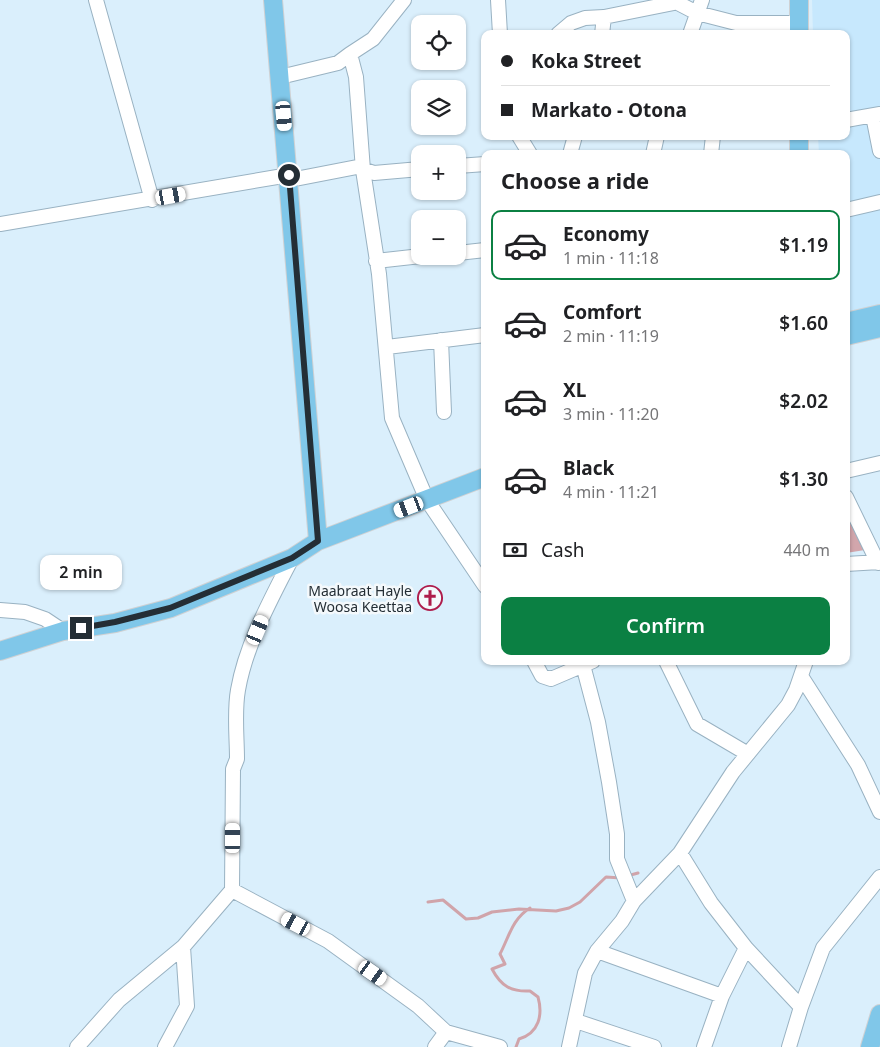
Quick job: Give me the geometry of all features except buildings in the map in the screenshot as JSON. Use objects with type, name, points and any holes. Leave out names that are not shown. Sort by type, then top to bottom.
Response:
[{"type":"main road","points":[[274,0],[318,541]]},
{"type":"main road","points":[[799,28],[800,0]]},
{"type":"main road","points":[[850,321],[880,314]]},
{"type":"main road","points":[[850,335],[880,328]]},
{"type":"main road","points":[[0,651],[63,630],[115,622],[170,608],[292,558],[318,541],[481,479]]},
{"type":"main road","points":[[870,1047],[880,1014]]},
{"type":"street","points":[[96,0],[152,200]]},
{"type":"street","points":[[280,77],[338,63],[374,39],[404,0]]},
{"type":"street","points":[[498,0],[500,30]]},
{"type":"street","points":[[562,30],[571,22],[585,18],[604,17],[673,1],[699,6],[736,23],[799,28]]},
{"type":"street","points":[[691,30],[699,6]]},
{"type":"street","points":[[602,30],[604,17]]},
{"type":"street","points":[[350,54],[356,77],[363,170],[387,347],[392,418],[427,500],[481,576]]},
{"type":"street","points":[[850,119],[876,115],[880,151]]},
{"type":"street","points":[[466,165],[481,164]]},
{"type":"street","points":[[0,224],[357,167],[374,173],[411,170]]},
{"type":"street","points":[[850,209],[880,202]]},
{"type":"street","points":[[466,252],[481,250]]},
{"type":"street","points":[[376,261],[411,257]]},
{"type":"street","points":[[387,347],[481,335]]},
{"type":"street","points":[[441,340],[444,412]]},
{"type":"street","points":[[850,470],[880,463]]},
{"type":"street","points":[[850,505],[879,563],[850,564]]},
{"type":"street","points":[[77,1047],[119,1000],[183,946],[232,890],[238,691],[245,662],[271,599],[292,558]]},
{"type":"street","points":[[0,610],[25,612],[45,619],[63,630]]},
{"type":"street","points":[[537,665],[546,679],[583,665]]},
{"type":"street","points":[[588,665],[617,834],[618,858],[634,901]]},
{"type":"street","points":[[668,665],[697,724],[748,754]]},
{"type":"street","points":[[569,1047],[585,973],[597,951],[622,921],[634,901],[680,853],[704,814],[748,754],[788,705],[805,665]]},
{"type":"street","points":[[801,676],[858,765],[880,812]]},
{"type":"street","points":[[680,853],[711,903],[746,948],[801,1007]]},
{"type":"street","points":[[789,1047],[801,1007],[823,948],[878,883]]},
{"type":"street","points":[[232,890],[328,941],[418,1006],[446,1032],[500,1047]]},
{"type":"street","points":[[165,1047],[187,1006],[183,946]]},
{"type":"street","points":[[704,1047],[722,996],[746,948]]},
{"type":"street","points":[[597,951],[722,996]]},
{"type":"street","points":[[576,1021],[654,1047]]},
{"type":"street","points":[[436,1047],[446,1032]]},
{"type":"shaded area","points":[[812,0],[880,0],[880,307],[850,313],[850,150],[819,150],[818,140],[850,140],[850,30],[813,30]]},
{"type":"shaded area","points":[[850,522],[852,523],[865,550],[850,552]]},
{"type":"waterway","points":[[627,876],[638,873]]},
{"type":"waterway","points":[[428,902],[443,900],[466,919],[478,918],[492,912],[519,909],[556,911],[569,908],[580,902],[606,877],[621,878]]},
{"type":"waterway","points":[[516,1047],[519,1039],[531,1032],[538,1022],[540,1010],[538,997],[530,991],[507,987],[499,980],[492,969],[505,964],[500,954],[515,923],[530,908]]},
{"type":"place","name":"Maabraat Hayle Woosa Keettaa","points":[[430,598]]},
{"type":"route","points":[[81,628],[115,622],[170,608],[292,558],[318,541],[289,175]]}]
